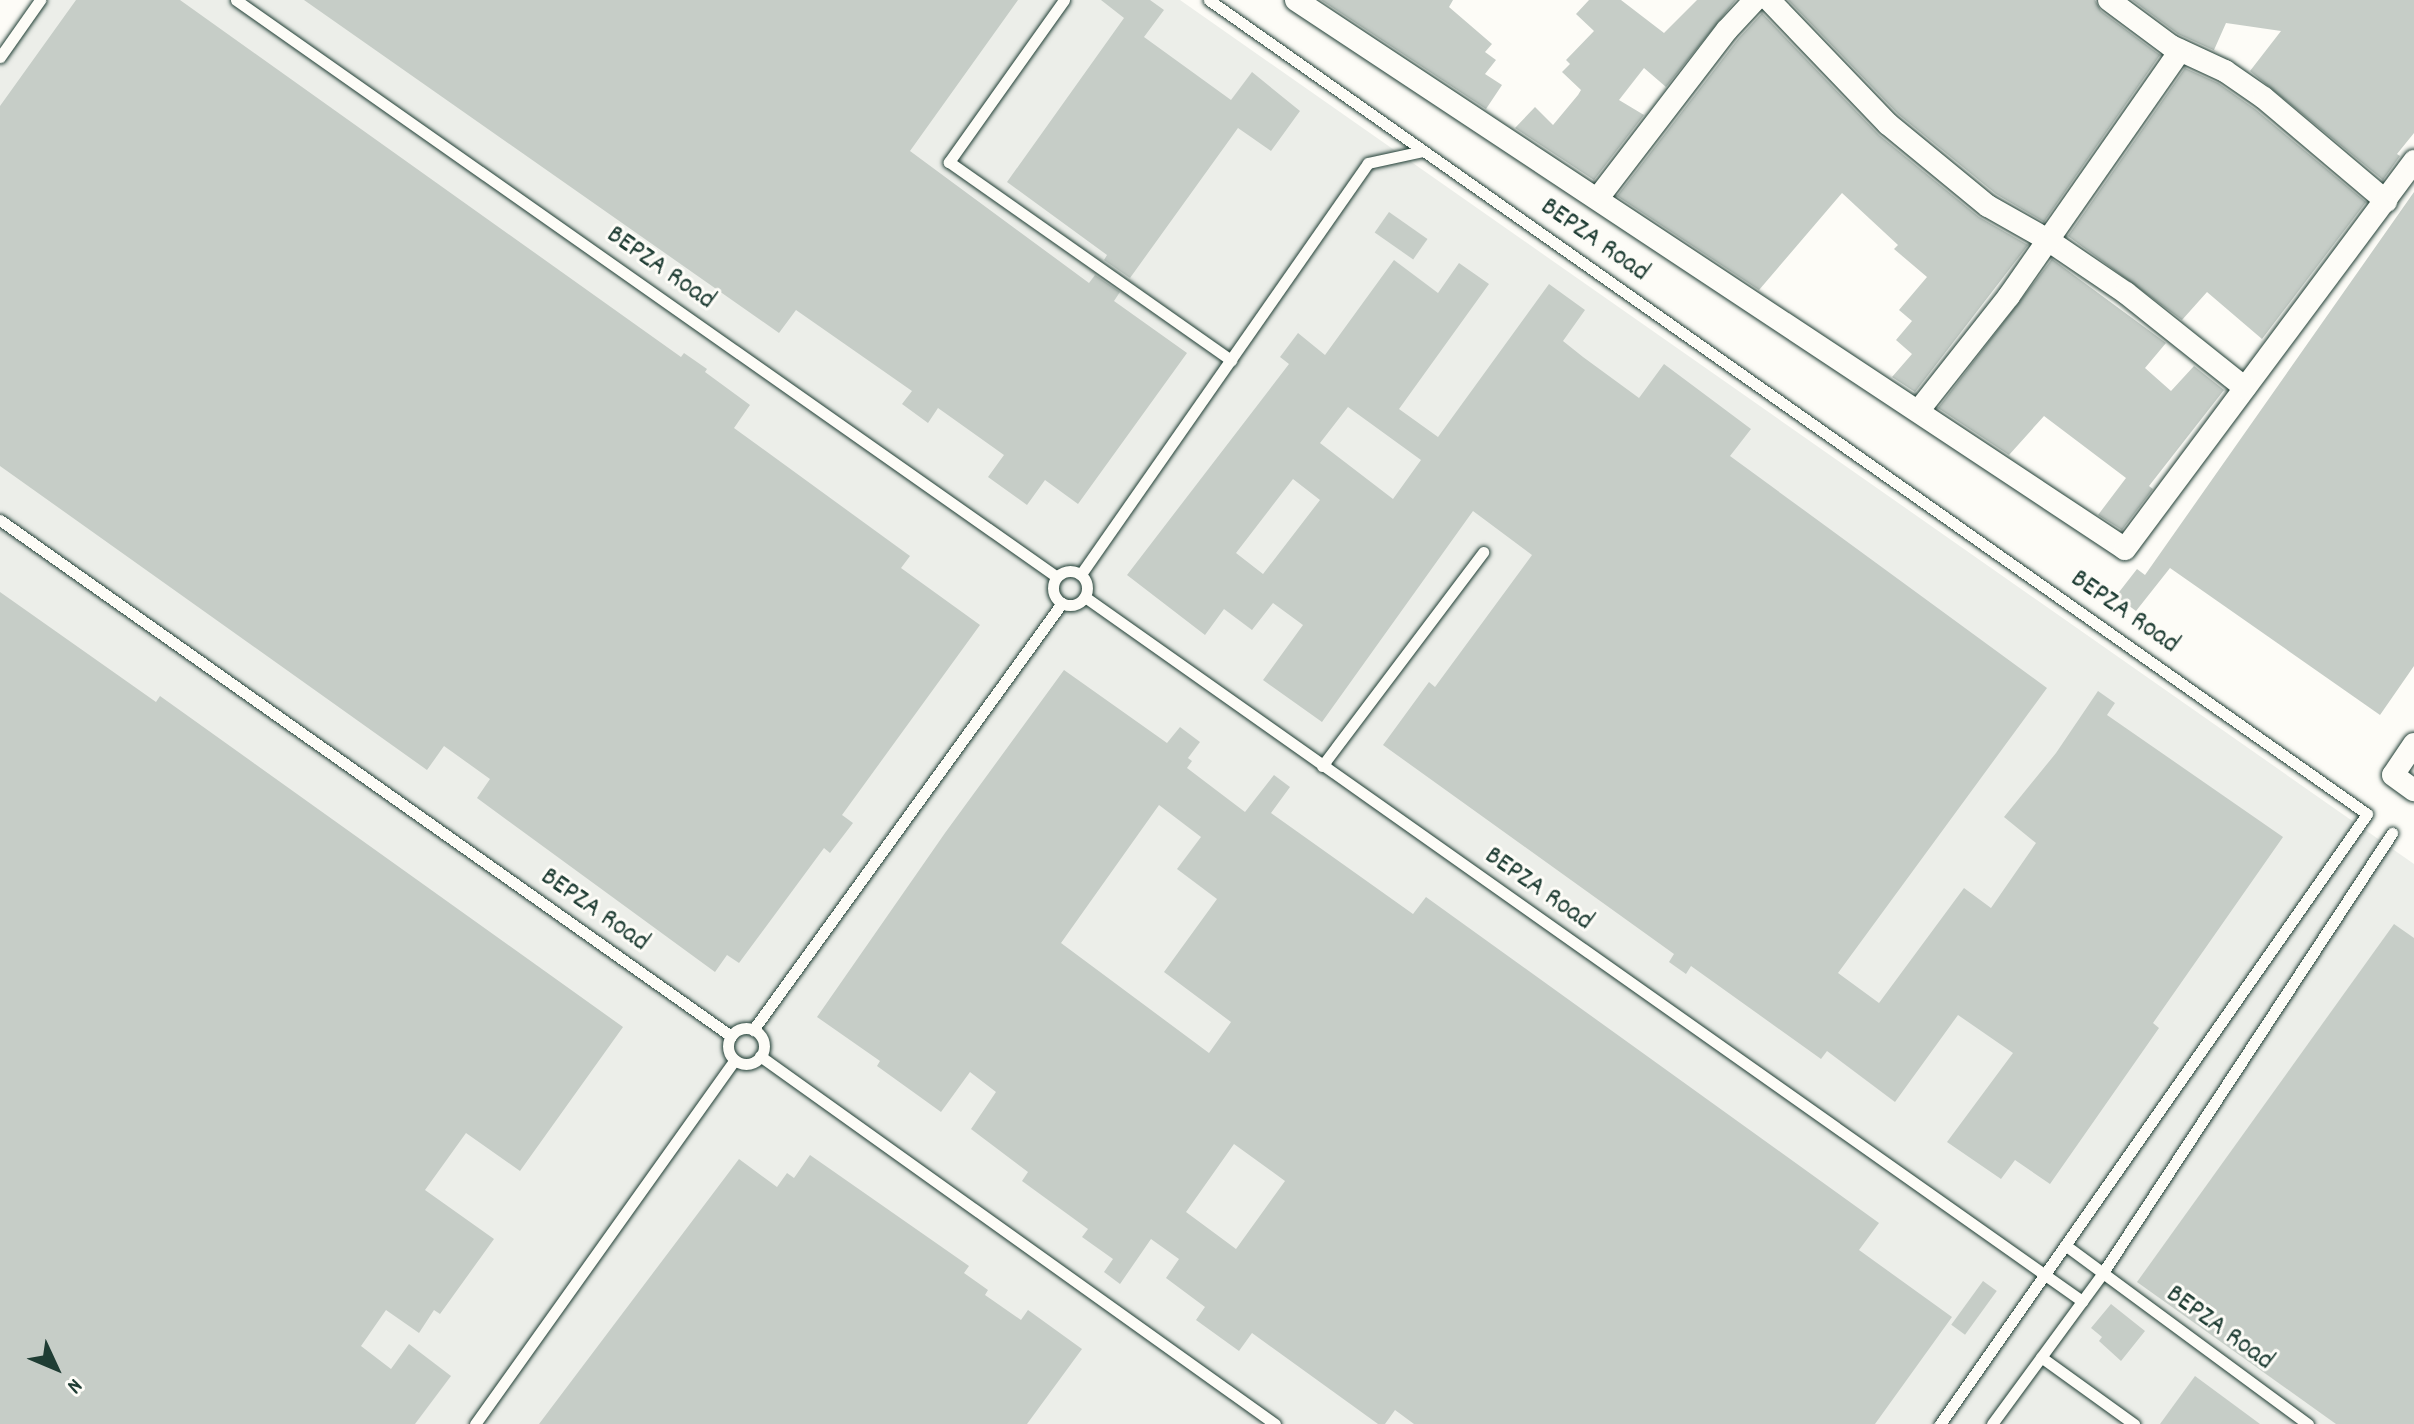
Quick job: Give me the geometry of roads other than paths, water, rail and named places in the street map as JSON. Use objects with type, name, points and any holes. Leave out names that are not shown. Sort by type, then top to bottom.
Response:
[{"type":"street","points":[[1296,0],[2125,549],[2414,161]]},
{"type":"street","points":[[1598,198],[1727,30],[1755,0]]},
{"type":"street","points":[[1769,0],[1888,124],[1988,206],[2048,240],[2126,293],[2245,388]]},
{"type":"street","points":[[2109,0],[2180,51],[2225,71],[2264,98],[2386,201]]},
{"type":"street","points":[[1919,410],[2009,296],[2180,51]]},
{"type":"street","points":[[2414,744],[2393,775],[2414,790]]},
{"type":"lane","points":[[0,57],[40,0]]},
{"type":"lane","name":"BEPZA Road","points":[[236,0],[1057,577]]},
{"type":"lane","points":[[1064,0],[949,162],[1231,360]]},
{"type":"lane","name":"BEPZA Road","points":[[1209,0],[2367,814],[1940,1424]]},
{"type":"lane","points":[[1081,574],[1368,163],[1423,151]]},
{"type":"lane","name":"BEPZA Road","points":[[0,520],[731,1036]]},
{"type":"lane","points":[[1322,766],[1483,552]]},
{"type":"lane","points":[[1067,571],[1081,574],[1087,581],[1085,597],[1074,605],[1062,603],[1054,594],[1057,577],[1067,571]]},
{"type":"lane","name":"BEPZA Road","points":[[1085,597],[2082,1301]]},
{"type":"lane","points":[[753,1030],[1062,603]]},
{"type":"lane","points":[[1992,1424],[2102,1274],[2392,833]]},
{"type":"lane","points":[[741,1029],[753,1030],[762,1039],[760,1056],[750,1063],[735,1060],[728,1048],[731,1036],[741,1029]]},
{"type":"lane","points":[[760,1056],[1275,1424]]},
{"type":"lane","points":[[475,1424],[735,1060]]},
{"type":"lane","name":"BEPZA Road","points":[[2065,1245],[2308,1424]]},
{"type":"lane","points":[[2041,1357],[2134,1424]]}]
